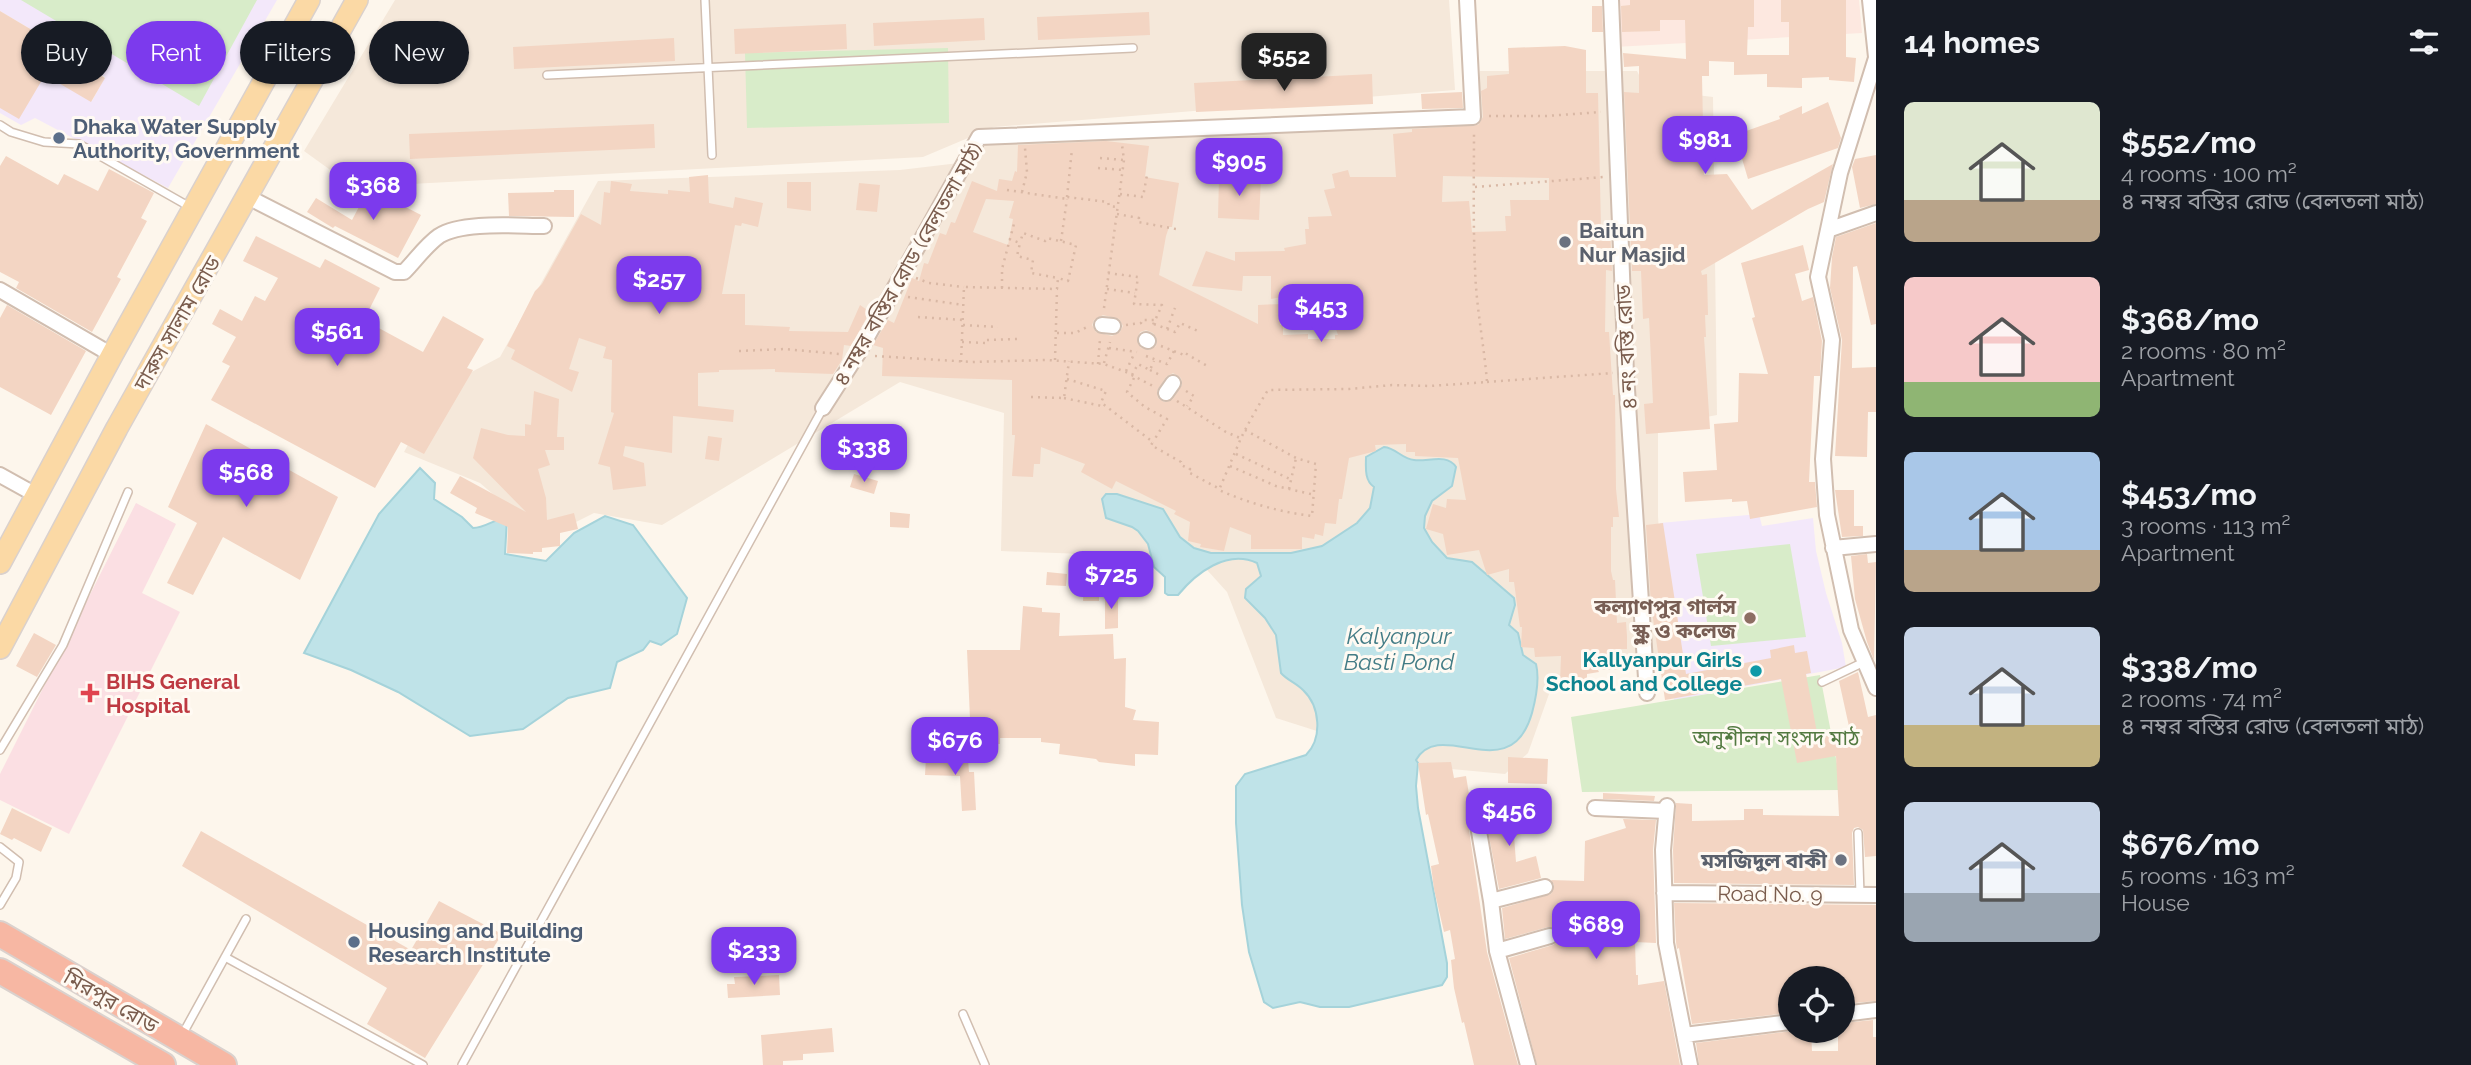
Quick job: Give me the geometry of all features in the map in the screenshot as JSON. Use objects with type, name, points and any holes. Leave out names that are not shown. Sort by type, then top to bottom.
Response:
[{"type":"highway","name":"মিরপুর রোড","points":[[0,934],[224,1065]]},
{"type":"highway","name":"মিরপুর রোড","points":[[0,971],[163,1065]]},
{"type":"main road","name":"দারুস সালাম রোড","points":[[0,563],[309,0]]},
{"type":"main road","name":"দারুস সালাম রোড","points":[[0,648],[117,428],[357,0]]},
{"type":"street","points":[[1467,0],[1472,117]]},
{"type":"street","name":"৪ নং বস্তি রোড","points":[[1611,0],[1626,374],[1647,693]]},
{"type":"street","points":[[1870,0],[1876,57],[1840,173],[1818,277],[1832,340],[1823,489],[1852,630],[1876,688]]},
{"type":"street","name":"৪ নম্বর বস্তির রোড (বেলতলা মাঠ)","points":[[823,408],[857,355],[978,137],[1472,117]]},
{"type":"street","points":[[248,197],[395,271],[404,272],[433,240],[442,234],[482,227],[544,226]]},
{"type":"street","points":[[1828,230],[1876,213]]},
{"type":"street","points":[[0,290],[112,355]]},
{"type":"street","points":[[0,475],[36,495]]},
{"type":"street","points":[[1833,548],[1876,544]]},
{"type":"street","points":[[1595,807],[1667,809],[1663,850],[1666,943],[1690,1065]]},
{"type":"street","points":[[1476,814],[1497,951],[1528,1065]]},
{"type":"street","points":[[1491,901],[1545,887]]},
{"type":"street","name":"Road No. 9","points":[[1664,893],[1876,895]]},
{"type":"street","points":[[1497,951],[1550,936]]},
{"type":"street","points":[[1855,1013],[1876,1010]]},
{"type":"street","points":[[1684,1035],[1778,1023]]},
{"type":"lane","points":[[705,0],[712,156]]},
{"type":"lane","points":[[547,75],[1133,48]]},
{"type":"lane","points":[[0,125],[11,132],[44,142],[79,144],[193,209]]},
{"type":"lane","points":[[461,1065],[823,408]]},
{"type":"lane","points":[[0,750],[63,645],[128,492]]},
{"type":"lane","points":[[1822,682],[1864,663]]},
{"type":"lane","points":[[1858,834],[1860,895]]},
{"type":"lane","points":[[0,847],[19,862],[19,870],[0,905]]},
{"type":"lane","points":[[178,1040],[246,919]]},
{"type":"lane","points":[[225,957],[423,1065]]},
{"type":"lane","points":[[963,1014],[985,1065]]},
{"type":"path","points":[[1487,382],[1475,267],[1472,117],[1546,116],[1615,111]]},
{"type":"path","points":[[1104,364],[1106,289],[1124,160],[1120,131]]},
{"type":"path","points":[[1060,241],[1072,150],[1067,133]]},
{"type":"path","points":[[1022,135],[1027,159],[1022,192]]},
{"type":"path","points":[[1100,158],[1124,160]]},
{"type":"path","points":[[1098,167],[1123,170]]},
{"type":"path","points":[[1120,194],[1143,197],[1147,175]]},
{"type":"path","points":[[1475,187],[1618,176]]},
{"type":"path","points":[[1007,190],[1108,202],[1109,206],[1118,207]]},
{"type":"path","points":[[1117,214],[1139,218],[1138,222],[1176,229]]},
{"type":"path","points":[[1002,288],[1002,269],[1015,220]]},
{"type":"path","points":[[1023,233],[1045,241],[1047,238],[1076,245],[1068,281],[1031,273],[1033,260],[1017,256],[1020,243],[1023,233]]},
{"type":"path","points":[[1009,240],[1020,243]]},
{"type":"path","points":[[903,273],[929,283],[964,287],[1056,289]]},
{"type":"path","points":[[1057,332],[1075,333],[1089,326],[1133,326],[1134,323],[1141,324],[1142,320],[1157,320],[1161,305],[1134,303],[1138,277],[1108,273]]},
{"type":"path","points":[[1055,360],[1058,278]]},
{"type":"path","points":[[961,362],[964,287]]},
{"type":"path","points":[[1106,289],[1135,293]]},
{"type":"path","points":[[892,293],[920,300],[963,305]]},
{"type":"path","points":[[1167,329],[1175,309]]},
{"type":"path","points":[[918,317],[963,320]]},
{"type":"path","points":[[1154,324],[1175,332],[1180,323],[1198,331]]},
{"type":"path","points":[[963,325],[998,327]]},
{"type":"path","points":[[1098,364],[1105,326]]},
{"type":"path","points":[[962,342],[986,343],[986,340],[1018,339]]},
{"type":"path","points":[[1147,340],[1184,355],[1185,353],[1209,367]]},
{"type":"path","points":[[739,351],[784,349],[961,362],[1055,360],[1104,364],[1170,388],[1226,432],[1241,438]]},
{"type":"path","points":[[1126,372],[1135,352]]},
{"type":"path","points":[[1155,360],[1150,370],[1138,364],[1126,392],[1167,419],[1151,445],[1181,462],[1181,465],[1190,469],[1188,472],[1240,499],[1294,514],[1312,516],[1316,464],[1296,458],[1245,430]]},
{"type":"path","points":[[1064,398],[1069,361]]},
{"type":"path","points":[[1219,488],[1245,430],[1268,390],[1430,386],[1626,374]]},
{"type":"path","points":[[1067,379],[1106,391],[1100,405]]},
{"type":"path","points":[[1031,397],[1064,398],[1103,404],[1153,442]]},
{"type":"path","points":[[1236,454],[1290,479]]},
{"type":"path","points":[[1289,489],[1296,458]]},
{"type":"path","points":[[1230,466],[1276,486],[1315,495]]},
{"type":"shaded area","points":[[0,0],[277,0],[265,21],[240,21],[240,64],[168,188],[35,118],[21,125],[0,113],[0,95],[21,60],[21,84],[77,84],[92,101],[101,84],[112,84],[112,21],[21,21],[21,23],[0,11]]},
{"type":"shaded area","points":[[395,0],[1449,0],[1455,90],[994,127],[923,157],[354,187],[304,151],[344,84],[355,84],[355,66],[369,43],[369,84],[469,84],[469,21],[382,21]]},
{"type":"shaded area","points":[[1614,0],[1859,0],[1862,33],[1615,47]]},
{"type":"shaded area","points":[[1480,71],[1637,71],[1646,89],[1713,97],[1717,415],[1658,426],[1658,516],[1666,666],[1581,670],[1554,680],[1528,753],[1505,774],[1430,767],[1276,718],[1227,592],[1189,550],[1164,557],[1001,551],[1004,413],[900,382],[662,525],[594,513],[524,548],[508,507],[480,483],[404,452],[445,377],[464,376],[500,357],[598,181],[900,170],[959,163],[974,138],[1480,113]]},
{"type":"shaded area","name":"BIHS General Hospital","points":[[136,503],[176,524],[142,593],[180,612],[69,834],[0,800],[0,774]]},
{"type":"shaded area","name":"কল্যাণপুর গার্লস স্কুল ও কলেজ","points":[[1759,514],[1762,526],[1813,518],[1816,551],[1842,643],[1846,667],[1674,700],[1660,523]]},
{"type":"green space","points":[[21,0],[257,0],[246,21],[240,21],[240,31],[226,57],[226,21],[126,21],[126,63],[112,54],[112,21],[56,21]]},
{"type":"green space","points":[[948,48],[949,123],[747,128],[745,53]]},
{"type":"green space","points":[[162,84],[211,84],[199,106]]},
{"type":"green space","points":[[1790,544],[1806,637],[1711,646],[1696,554]]},
{"type":"green space","name":"অনুশীলন সংসদ মাঠ","points":[[1820,675],[1842,790],[1582,792],[1571,717]]},
{"type":"water","name":"Kalyanpur Basti Pond","points":[[1384,447],[1410,459],[1448,460],[1456,467],[1452,486],[1432,501],[1425,516],[1424,528],[1432,542],[1447,558],[1472,562],[1514,598],[1515,605],[1509,625],[1518,633],[1523,655],[1536,664],[1538,683],[1535,701],[1522,735],[1508,747],[1492,750],[1442,745],[1427,749],[1416,760],[1418,808],[1447,963],[1447,977],[1442,985],[1349,1007],[1320,1007],[1300,1002],[1273,1008],[1264,1002],[1249,952],[1242,905],[1236,786],[1245,774],[1306,755],[1315,740],[1316,713],[1303,690],[1281,673],[1276,635],[1265,618],[1245,598],[1246,589],[1261,576],[1257,563],[1246,559],[1224,561],[1203,572],[1178,595],[1168,595],[1165,593],[1165,577],[1154,567],[1148,544],[1132,527],[1106,518],[1102,499],[1106,494],[1117,494],[1163,509],[1180,537],[1194,548],[1211,553],[1291,553],[1322,546],[1357,523],[1370,508],[1374,487],[1367,477],[1366,457]]},
{"type":"water","points":[[420,468],[435,483],[434,499],[462,517],[473,528],[507,518],[505,554],[546,561],[574,533],[605,516],[633,525],[687,598],[677,634],[661,645],[650,641],[643,650],[617,662],[610,688],[568,698],[523,729],[470,736],[398,692],[351,670],[304,653],[379,514]]},
{"type":"building","points":[[1630,0],[1754,0],[1754,27],[1748,27],[1747,55],[1789,55],[1789,22],[1781,22],[1781,0],[1846,0],[1846,57],[1856,58],[1854,82],[1829,80],[1829,77],[1802,78],[1802,88],[1767,87],[1767,74],[1734,75],[1734,62],[1709,61],[1709,76],[1702,76],[1704,175],[1727,174],[1752,210],[1833,164],[1824,202],[1701,271],[1702,275],[1707,274],[1708,315],[1705,315],[1704,337],[1710,429],[1646,434],[1644,404],[1653,403],[1649,318],[1643,319],[1641,271],[1632,271],[1624,92],[1639,93],[1639,66],[1624,67],[1623,53],[1686,59],[1685,20],[1660,20],[1660,31],[1622,32],[1621,6],[1630,5]]},
{"type":"building","points":[[1592,6],[1602,6],[1603,32],[1592,32]]},
{"type":"building","points":[[0,11],[21,23],[21,84],[40,84],[19,119],[0,108]]},
{"type":"building","points":[[1149,12],[1150,35],[1038,40],[1037,17]]},
{"type":"building","points":[[984,18],[985,40],[874,46],[873,23]]},
{"type":"building","points":[[846,24],[847,49],[735,54],[734,29]]},
{"type":"building","points":[[674,38],[675,61],[514,69],[513,47]]},
{"type":"building","points":[[1565,46],[1586,50],[1586,93],[1598,93],[1601,228],[1610,228],[1612,271],[1606,270],[1605,332],[1609,332],[1615,395],[1619,517],[1613,517],[1611,527],[1611,571],[1615,580],[1617,623],[1626,622],[1627,636],[1627,649],[1619,649],[1619,670],[1598,670],[1599,672],[1587,674],[1587,682],[1560,682],[1561,656],[1535,657],[1534,648],[1521,647],[1522,627],[1514,582],[1509,582],[1509,569],[1487,575],[1479,550],[1447,555],[1443,534],[1426,529],[1433,504],[1446,508],[1447,499],[1466,500],[1458,458],[1415,456],[1415,452],[1406,452],[1406,444],[1375,445],[1376,451],[1349,458],[1336,524],[1325,523],[1323,536],[1315,534],[1314,539],[1302,537],[1302,549],[1251,549],[1251,535],[1230,527],[1224,551],[1200,547],[1201,544],[1188,541],[1190,522],[1174,514],[1176,511],[1116,481],[1112,489],[1081,472],[1085,464],[1041,447],[1040,464],[1034,464],[1033,477],[1012,476],[1015,435],[1012,435],[1012,380],[882,376],[883,348],[873,345],[888,320],[894,323],[912,278],[919,281],[924,263],[928,264],[940,233],[946,235],[951,222],[955,223],[972,181],[997,191],[999,179],[1012,181],[1015,171],[1017,172],[1018,145],[1106,141],[1149,146],[1145,177],[1179,183],[1172,227],[1169,227],[1166,236],[1159,275],[1258,324],[1258,305],[1280,304],[1283,335],[1308,334],[1308,339],[1335,339],[1335,335],[1338,335],[1322,289],[1271,299],[1271,276],[1243,276],[1242,291],[1192,286],[1206,251],[1235,261],[1235,252],[1285,251],[1284,248],[1306,244],[1305,229],[1309,229],[1308,217],[1332,216],[1324,190],[1335,188],[1332,174],[1348,170],[1350,177],[1396,177],[1393,134],[1412,132],[1412,129],[1478,125],[1483,117],[1481,91],[1487,88],[1487,76],[1509,74],[1508,48]],"holes":[[[1443,176],[1549,178],[1549,200],[1510,200],[1511,216],[1505,216],[1506,231],[1472,232],[1469,201],[1442,202]],[[986,199],[1014,201],[1009,218],[1013,219],[1008,245],[973,232]],[[1103,315],[1119,319],[1123,326],[1120,332],[1112,336],[1096,332],[1092,325],[1094,320]],[[1146,330],[1153,333],[1157,340],[1156,346],[1149,350],[1141,348],[1137,341],[1140,332]],[[1173,373],[1181,378],[1182,385],[1173,399],[1164,402],[1158,398],[1157,391],[1166,377]]]},
{"type":"building","points":[[1372,74],[1373,104],[1196,112],[1194,83]]},
{"type":"building","points":[[60,84],[102,84],[91,102]]},
{"type":"building","points":[[1462,92],[1463,108],[1422,109],[1421,94]]},
{"type":"building","points":[[1828,102],[1841,138],[1838,148],[1748,179],[1735,135],[1780,119],[1779,116],[1802,106],[1802,114]]},
{"type":"building","points":[[654,124],[655,148],[410,159],[409,134]]},
{"type":"building","points":[[1876,155],[1876,204],[1860,208],[1852,167],[1855,159]]},
{"type":"building","points":[[6,156],[58,185],[64,174],[98,191],[109,169],[154,193],[141,218],[147,221],[117,277],[121,279],[92,332],[16,288],[19,282],[0,272],[0,166]]},
{"type":"building","points":[[708,175],[709,203],[733,208],[735,197],[763,203],[758,227],[742,223],[741,226],[735,225],[722,294],[745,294],[745,325],[790,327],[789,331],[848,332],[860,305],[870,312],[851,346],[844,345],[842,360],[833,374],[775,372],[775,369],[698,373],[698,406],[734,410],[733,422],[673,416],[672,453],[625,446],[623,456],[644,463],[646,486],[613,490],[610,467],[598,464],[614,413],[611,412],[612,360],[603,358],[606,347],[579,338],[569,369],[579,372],[572,392],[511,359],[515,350],[507,346],[535,291],[542,284],[581,214],[601,225],[604,192],[610,193],[611,181],[632,184],[630,191],[668,194],[668,190],[690,192],[689,177]]},
{"type":"building","points":[[1219,176],[1261,178],[1259,220],[1218,218]]},
{"type":"building","points":[[787,182],[811,182],[811,211],[787,208]]},
{"type":"building","points":[[859,183],[880,185],[877,212],[856,210]]},
{"type":"building","points":[[369,188],[421,215],[398,258],[335,226],[333,228],[307,212],[316,198],[352,220]]},
{"type":"building","points":[[574,190],[574,217],[509,216],[508,193]]},
{"type":"building","points":[[1876,223],[1876,324],[1871,325],[1857,266],[1853,267],[1852,368],[1876,367],[1876,412],[1868,412],[1867,457],[1835,456],[1842,340],[1830,288],[1832,257],[1836,237]]},
{"type":"building","points":[[256,236],[320,268],[325,259],[380,288],[364,320],[423,352],[443,316],[484,339],[467,368],[473,370],[424,454],[401,442],[375,488],[211,400],[230,366],[222,362],[236,337],[212,324],[220,309],[242,321],[255,296],[265,301],[278,278],[243,261]]},
{"type":"building","points":[[1803,245],[1809,270],[1795,274],[1802,301],[1813,297],[1822,341],[1820,376],[1814,376],[1809,482],[1815,482],[1817,507],[1750,519],[1747,501],[1732,502],[1732,499],[1685,502],[1683,472],[1717,470],[1714,424],[1738,422],[1739,373],[1768,374],[1752,318],[1755,317],[1741,263]]},
{"type":"building","points":[[7,305],[86,351],[51,415],[0,387],[0,318]]},
{"type":"building","points":[[534,391],[559,399],[557,437],[564,437],[564,450],[545,450],[550,465],[538,469],[546,498],[547,520],[574,513],[578,529],[560,533],[560,546],[542,548],[542,552],[533,554],[507,553],[508,527],[475,513],[477,508],[450,493],[460,476],[526,512],[473,458],[481,428],[525,436],[525,424],[531,425]]},
{"type":"building","points":[[206,424],[338,497],[300,580],[223,537],[193,595],[167,583],[197,523],[168,507]]},
{"type":"building","points":[[708,436],[722,438],[719,461],[705,459]]},
{"type":"building","points":[[854,474],[878,481],[874,494],[850,487]]},
{"type":"building","points":[[1835,490],[1854,490],[1854,526],[1863,526],[1863,536],[1842,537]]},
{"type":"building","points":[[890,512],[910,514],[909,528],[890,527]]},
{"type":"building","points":[[1663,523],[1686,674],[1771,658],[1770,650],[1794,645],[1795,653],[1807,651],[1811,673],[1806,674],[1818,738],[1850,731],[1839,681],[1858,672],[1868,717],[1876,715],[1876,856],[1865,857],[1863,830],[1854,828],[1854,885],[1674,883],[1676,803],[1692,804],[1692,821],[1744,820],[1744,809],[1763,809],[1763,815],[1839,816],[1836,756],[1797,763],[1781,679],[1665,700],[1651,605],[1646,525]]},
{"type":"building","points":[[1867,554],[1868,563],[1876,562],[1874,660],[1855,599],[1851,556]]},
{"type":"building","points":[[1047,572],[1067,574],[1066,586],[1046,585]]},
{"type":"building","points":[[1084,577],[1099,578],[1099,601],[1083,601]]},
{"type":"building","points":[[1105,594],[1118,594],[1118,628],[1105,629]]},
{"type":"building","points":[[1023,606],[1042,608],[1042,612],[1060,613],[1059,636],[1113,634],[1114,659],[1126,658],[1125,707],[1136,710],[1133,720],[1159,722],[1158,755],[1135,754],[1135,766],[1059,754],[1060,744],[1041,742],[1041,738],[1000,738],[1000,744],[974,744],[974,718],[970,719],[967,650],[1020,650]]},
{"type":"building","points":[[34,633],[56,645],[37,677],[16,666]]},
{"type":"building","points":[[926,757],[968,758],[969,772],[974,772],[976,810],[962,811],[960,776],[925,775]]},
{"type":"building","points":[[1508,757],[1548,759],[1547,784],[1508,783]]},
{"type":"building","points":[[1451,762],[1454,778],[1466,776],[1471,806],[1467,816],[1487,952],[1518,1065],[1474,1065],[1454,988],[1451,960],[1455,959],[1450,930],[1444,932],[1434,889],[1431,866],[1439,864],[1428,814],[1426,815],[1418,763]]},
{"type":"building","points":[[1603,793],[1655,796],[1654,801],[1603,799]]},
{"type":"building","points":[[1515,806],[1528,832],[1514,836],[1516,862],[1536,856],[1541,878],[1499,889],[1484,810]]},
{"type":"building","points":[[12,808],[52,828],[41,852],[0,834]]},
{"type":"building","points":[[1623,819],[1656,820],[1653,850],[1656,943],[1635,942],[1636,975],[1638,985],[1664,981],[1680,1065],[1537,1065],[1509,958],[1553,945],[1559,934],[1556,929],[1548,927],[1505,939],[1502,908],[1551,894],[1554,885],[1551,880],[1584,881],[1585,841],[1626,828]]},
{"type":"building","name":"Housing and Building Research Institute","points":[[201,831],[411,950],[439,901],[502,934],[425,1058],[367,1024],[387,988],[182,866]]},
{"type":"building","points":[[1674,903],[1876,905],[1876,1001],[1855,1003],[1855,966],[1778,966],[1778,1014],[1692,1024],[1676,942]]},
{"type":"building","points":[[779,975],[780,995],[728,998],[727,984],[735,984],[734,977]]},
{"type":"building","points":[[1873,1020],[1876,1065],[1699,1065],[1696,1043],[1778,1033],[1778,1043],[1812,1043],[1812,1051],[1838,1051],[1838,1043],[1855,1043],[1855,1022]]},
{"type":"building","points":[[832,1028],[834,1052],[803,1054],[803,1060],[783,1061],[783,1065],[763,1065],[761,1035]]},
{"type":"place","name":"Dhaka Water Supply Authority, Government","points":[[59,138]]},
{"type":"place","name":"Baitun Nur Masjid","points":[[1565,242]]},
{"type":"place","name":"কল্যাণপুর গার্লস স্কুল ও কলেজ","points":[[1750,618]]},
{"type":"place","name":"Kallyanpur Girls School and College","points":[[1756,671]]},
{"type":"place","name":"BIHS General Hospital","points":[[90,693]]},
{"type":"place","name":"মসজিদুল বাকী","points":[[1841,860]]},
{"type":"place","name":"Housing and Building Research Institute","points":[[354,942]]}]
